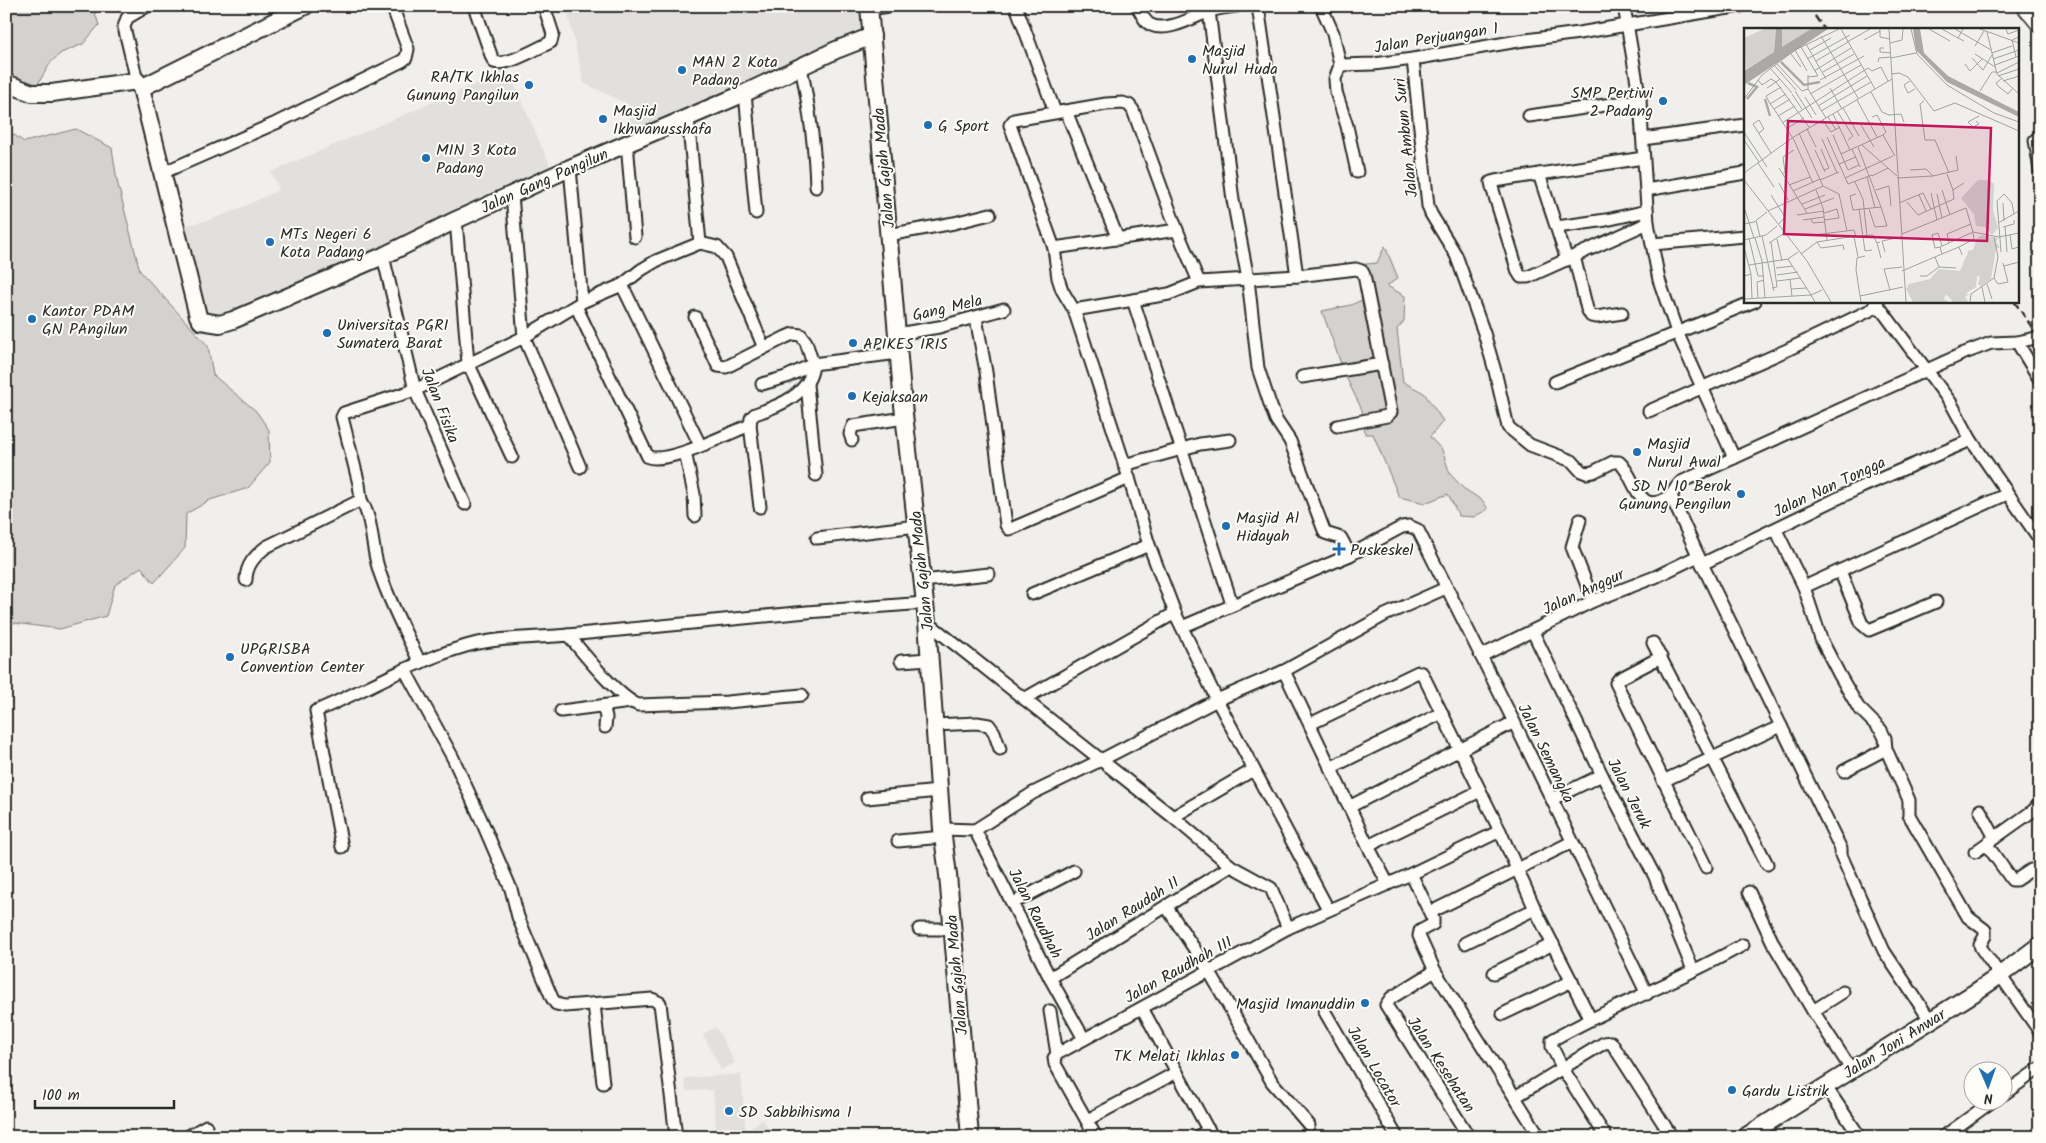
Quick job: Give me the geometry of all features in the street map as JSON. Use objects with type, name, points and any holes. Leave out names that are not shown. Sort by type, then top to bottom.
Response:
[{"type":"main road","points":[[6,84],[32,93],[52,93],[139,84],[304,6]]},
{"type":"main road","points":[[2026,6],[2040,23]]},
{"type":"main road","name":"Jalan Gajah Mada","points":[[869,8],[904,418],[927,622],[942,833],[970,1137]]},
{"type":"main road","name":"Jalan Gang Pangilun","points":[[162,173],[198,316],[201,321],[220,324],[383,256],[570,168],[745,93],[836,50],[872,36]]},
{"type":"main road","points":[[139,84],[162,173]]},
{"type":"main road","name":"Jalan Joni Anwar","points":[[1745,1137],[1763,1132],[1851,1069],[2000,976],[2040,945]]},
{"type":"street","points":[[139,84],[124,27],[127,18],[147,6]]},
{"type":"street","points":[[162,173],[276,123],[402,61],[406,58],[408,49],[392,6]]},
{"type":"street","points":[[474,6],[492,58],[497,64],[507,62],[551,42],[553,34],[544,6]]},
{"type":"street","points":[[869,8],[889,6]]},
{"type":"street","points":[[1016,6],[1118,239]]},
{"type":"street","points":[[1137,6],[1144,20],[1151,26],[1167,26],[1190,20],[1209,11],[1237,6]]},
{"type":"street","points":[[1258,6],[1297,276]]},
{"type":"street","points":[[1321,6],[1333,33],[1340,65],[1335,78],[1336,92],[1347,126],[1357,172]]},
{"type":"street","points":[[1624,6],[1640,100],[1648,223],[1659,280],[1677,332],[1734,458]]},
{"type":"street","name":"Jalan Perjuangan 1","points":[[1340,65],[1374,64],[1414,59],[1741,6]]},
{"type":"street","points":[[1182,627],[1350,555],[1341,538],[1325,533],[1290,441],[1276,420],[1258,368],[1248,279],[1233,200],[1209,11]]},
{"type":"street","name":"Jalan Ambun Suri","points":[[1414,59],[1428,206],[1431,214],[1447,238],[1462,272],[1495,371],[1508,427],[1530,445],[1572,461],[1586,474],[1613,462],[1619,462],[1628,473],[1635,489],[1649,503],[1655,503],[1671,496]]},
{"type":"street","points":[[801,67],[808,99],[816,187]]},
{"type":"street","points":[[745,93],[756,213]]},
{"type":"street","points":[[1529,116],[1640,100]]},
{"type":"street","points":[[1198,282],[1133,110],[1129,105],[1123,103],[1014,120],[1010,125],[1054,248],[1058,278],[1062,290],[1074,310],[1149,545],[1175,613],[1216,700],[1328,909]]},
{"type":"street","points":[[688,117],[700,243]]},
{"type":"street","points":[[1643,139],[1744,125]]},
{"type":"street","points":[[2040,136],[2035,140],[2040,170]]},
{"type":"street","points":[[627,143],[635,237]]},
{"type":"street","points":[[1643,158],[1492,182],[1518,272],[1522,277],[1528,277],[1648,223]]},
{"type":"street","points":[[570,168],[579,304],[648,457],[655,460],[685,452],[750,425]]},
{"type":"street","points":[[1646,190],[1744,173]]},
{"type":"street","points":[[1540,174],[1557,227],[1591,316],[1597,317],[1622,313]]},
{"type":"street","points":[[512,195],[524,337],[580,467]]},
{"type":"street","points":[[1557,227],[1606,220],[1647,211]]},
{"type":"street","points":[[888,235],[954,223],[990,214]]},
{"type":"street","points":[[456,220],[468,363],[512,457]]},
{"type":"street","points":[[1054,248],[1177,230]]},
{"type":"street","points":[[1652,244],[1744,236]]},
{"type":"street","points":[[420,663],[378,569],[370,519],[361,500],[362,496],[343,415],[415,390],[524,337],[579,304],[622,285],[656,261],[700,243],[717,247],[726,257],[764,348]]},
{"type":"street","name":"Jalan Fisika","points":[[383,256],[415,390],[465,504]]},
{"type":"street","points":[[1074,310],[1170,294],[1198,282],[1297,276],[1356,269],[1362,271],[1391,409],[1390,414],[1337,426]]},
{"type":"street","points":[[622,285],[700,446]]},
{"type":"street","points":[[1133,300],[1232,604]]},
{"type":"street","points":[[1555,382],[1752,302]]},
{"type":"street","points":[[1649,411],[1702,389],[1877,304],[1951,403],[1972,440],[2007,494],[2040,540]]},
{"type":"street","name":"Gang Mela","points":[[897,334],[939,327],[1004,309]]},
{"type":"street","points":[[695,317],[718,366],[726,367],[793,334],[801,335],[806,342],[813,364],[807,384],[790,399],[754,414],[751,418],[750,425],[760,507]]},
{"type":"street","points":[[976,318],[986,372],[1006,526],[1009,529],[1013,528],[1129,478]]},
{"type":"street","points":[[1930,1020],[1884,951],[1841,855],[1841,849],[1700,560],[1671,496],[1676,486],[1681,482],[1925,370],[1991,344],[2017,342],[2040,337]]},
{"type":"street","points":[[2017,342],[2040,380]]},
{"type":"street","points":[[762,384],[786,377],[813,364],[898,353]]},
{"type":"street","points":[[1302,377],[1382,364]]},
{"type":"street","points":[[807,384],[816,475]]},
{"type":"street","points":[[852,440],[852,426],[904,418]]},
{"type":"street","points":[[1124,465],[1200,444],[1230,440]]},
{"type":"street","name":"Jalan Nan Tongga","points":[[1700,560],[1776,530],[1859,488],[1972,440]]},
{"type":"street","points":[[685,452],[694,494],[695,516]]},
{"type":"street","points":[[1804,587],[2007,494]]},
{"type":"street","points":[[246,580],[246,571],[256,555],[266,547],[361,500]]},
{"type":"street","points":[[1580,520],[1572,547],[1593,601]]},
{"type":"street","points":[[817,538],[917,526]]},
{"type":"street","name":"Jalan Semangka","points":[[1350,555],[1402,527],[1415,527],[1418,530],[1482,656],[1647,994]]},
{"type":"street","points":[[1776,530],[1804,587],[1825,648],[1858,707],[1881,730],[1885,738],[1886,749],[1910,800],[1909,815],[1968,917],[1985,930],[1985,936],[1980,946],[2040,1032]]},
{"type":"street","points":[[1032,594],[1149,545]]},
{"type":"street","name":"Jalan Anggur","points":[[1482,656],[1593,601],[1700,560]]},
{"type":"street","points":[[1840,571],[1862,624],[1869,630],[1936,602]]},
{"type":"street","points":[[922,581],[988,574]]},
{"type":"street","points":[[898,841],[942,833],[975,830],[1033,793],[1216,700],[1284,671],[1385,615],[1446,588]]},
{"type":"street","points":[[342,847],[316,711],[420,663],[467,646],[482,643],[807,612],[925,603]]},
{"type":"street","points":[[1024,699],[1175,613]]},
{"type":"street","points":[[927,622],[1173,817],[1231,866],[1271,888],[1288,928]]},
{"type":"street","name":"Jalan Jeruk","points":[[1533,632],[1602,775],[1654,875],[1693,970]]},
{"type":"street","points":[[568,635],[589,660],[630,702]]},
{"type":"street","points":[[1654,643],[1711,758],[1767,864]]},
{"type":"street","points":[[1661,657],[1619,678],[1616,683],[1706,867]]},
{"type":"street","points":[[901,661],[929,659]]},
{"type":"street","points":[[406,670],[453,758],[480,817],[511,889],[518,916],[556,1004],[565,1006],[652,999],[660,1003],[676,1137]]},
{"type":"street","points":[[1284,671],[1388,884]]},
{"type":"street","points":[[1310,724],[1418,672],[1422,673],[1590,1018]]},
{"type":"street","points":[[561,711],[630,702],[645,706],[727,702],[802,695]]},
{"type":"street","points":[[603,706],[606,717],[605,727]]},
{"type":"street","points":[[1330,768],[1442,713]]},
{"type":"street","points":[[1349,807],[1514,722]]},
{"type":"street","points":[[934,725],[977,723],[989,725],[994,732],[1000,749]]},
{"type":"street","points":[[1663,782],[1780,726]]},
{"type":"street","points":[[1844,771],[1886,749]]},
{"type":"street","points":[[1173,817],[1253,770]]},
{"type":"street","points":[[1552,799],[1602,775]]},
{"type":"street","points":[[867,798],[939,791]]},
{"type":"street","points":[[1368,846],[1480,791]]},
{"type":"street","points":[[1975,852],[2034,810],[2040,803]]},
{"type":"street","points":[[1980,810],[1990,842],[2012,880],[2016,880],[2030,870]]},
{"type":"street","name":"Jalan Raudhah","points":[[975,830],[1050,978],[1084,1039]]},
{"type":"street","name":"Jalan Raudhah III","points":[[1057,1054],[1288,928],[1411,874],[1500,831]]},
{"type":"street","points":[[1431,912],[1572,842]]},
{"type":"street","name":"Jalan Raudah II","points":[[1050,978],[1231,866]]},
{"type":"street","points":[[1013,903],[1074,871]]},
{"type":"street","points":[[1411,874],[1431,912],[1434,922],[1420,931],[1419,936],[1435,971],[1540,1137]]},
{"type":"street","points":[[1749,892],[1774,945],[1813,1011],[1851,1069]]},
{"type":"street","points":[[1166,906],[1209,971],[1272,1082],[1309,1125]]},
{"type":"street","points":[[1465,943],[1535,908]]},
{"type":"street","points":[[919,929],[952,930]]},
{"type":"street","points":[[1494,972],[1553,944]]},
{"type":"street","points":[[1606,1137],[1563,1069],[1553,1050],[1552,1040],[1590,1018],[1647,994],[1743,945]]},
{"type":"street","name":"Jalan Kesehatan","points":[[1435,971],[1391,998],[1387,1002],[1387,1009],[1469,1137]]},
{"type":"street","points":[[1503,1014],[1572,981]]},
{"type":"street","points":[[1813,1011],[1843,992]]},
{"type":"street","points":[[594,1004],[603,1083]]},
{"type":"street","points":[[1142,1008],[1211,1133],[1196,1137]]},
{"type":"street","points":[[1050,1011],[1057,1054],[1054,1058],[1055,1064],[1096,1137]]},
{"type":"street","name":"Jalan Locator","points":[[1325,1012],[1397,1137]]},
{"type":"street","points":[[1515,1097],[1604,1043],[1611,1042],[1672,1137]]},
{"type":"street","points":[[2014,1087],[2040,1068]]},
{"type":"street","points":[[1087,1120],[1176,1072]]},
{"type":"street","points":[[1826,1087],[1860,1137]]},
{"type":"street","points":[[1943,1137],[1980,1110]]},
{"type":"street","points":[[187,1137],[206,1126]]},
{"type":"shaded area","points":[[6,6],[94,6],[99,25],[83,44],[61,53],[51,62],[36,87],[6,79]]},
{"type":"shaded area","name":"MAN 2 Kota Padang","points":[[566,6],[859,6],[862,34],[633,137],[628,123],[633,107],[584,83]]},
{"type":"shaded area","name":"MIN 3 Kota Padang","points":[[508,70],[552,170],[221,321],[205,317],[178,227],[206,221],[234,211],[279,190],[271,172]]},
{"type":"shaded area","points":[[6,100],[7,130],[24,142],[76,129],[112,148],[117,181],[140,271],[208,346],[213,375],[256,411],[269,430],[270,462],[248,488],[210,500],[186,514],[185,548],[154,583],[141,567],[115,585],[106,616],[60,629],[6,622]]},
{"type":"shaded area","points":[[1385,246],[1398,278],[1387,286],[1405,296],[1404,321],[1397,329],[1403,382],[1424,393],[1443,421],[1430,437],[1442,450],[1450,474],[1463,488],[1483,501],[1488,509],[1474,517],[1459,516],[1448,494],[1425,503],[1399,497],[1373,434],[1365,434],[1362,410],[1345,375],[1322,311],[1351,305],[1364,299],[1356,265],[1377,263]]},
{"type":"shaded area","name":"SD Sabbihisma 1","points":[[716,1027],[735,1063],[721,1070],[703,1034]]},
{"type":"shaded area","name":"SD Sabbihisma 1","points":[[741,1074],[746,1136],[691,1137],[690,1132],[716,1130],[713,1090],[686,1091],[685,1078]]},
{"type":"shaded area","name":"SD Sabbihisma 1","points":[[762,1119],[774,1135],[772,1137],[755,1137],[757,1135],[751,1127]]},
{"type":"railway","points":[[1808,6],[1823,28]]},
{"type":"railway","points":[[2015,302],[2040,339]]},
{"type":"place","name":"Masjid Nurul Huda","points":[[1192,59]]},
{"type":"place","name":"MAN 2 Kota Padang","points":[[682,70]]},
{"type":"place","name":"RA/TK Ikhlas Gunung Pangilun","points":[[529,85]]},
{"type":"place","name":"SMP Pertiwi 2 Padang","points":[[1663,101]]},
{"type":"place","name":"Masjid Ikhwanusshafa","points":[[603,119]]},
{"type":"place","name":"G Sport","points":[[928,125]]},
{"type":"place","name":"MIN 3 Kota Padang","points":[[426,158]]},
{"type":"place","name":"MTs Negeri 6 Kota Padang","points":[[270,242]]},
{"type":"place","name":"Kantor PDAM GN PAngilun","points":[[32,319]]},
{"type":"place","name":"Universitas PGRI Sumatera Barat","points":[[327,333]]},
{"type":"place","name":"APIKES IRIS","points":[[853,343]]},
{"type":"place","name":"Kejaksaan","points":[[852,396]]},
{"type":"place","name":"Masjid Nurul Awal","points":[[1637,452]]},
{"type":"place","name":"SD N 10 Berok Gunung Pengilun","points":[[1741,494]]},
{"type":"place","name":"Masjid Al Hidayah","points":[[1226,526]]},
{"type":"place","name":"Puskeskel","points":[[1339,549]]},
{"type":"place","name":"UPGRISBA Convention Center","points":[[230,657]]},
{"type":"place","name":"Masjid Imanuddin","points":[[1365,1003]]},
{"type":"place","name":"TK Melati Ikhlas","points":[[1235,1055]]},
{"type":"place","name":"Gardu Listrik","points":[[1732,1090]]},
{"type":"place","name":"SD Sabbihisma 1","points":[[729,1111]]}]
